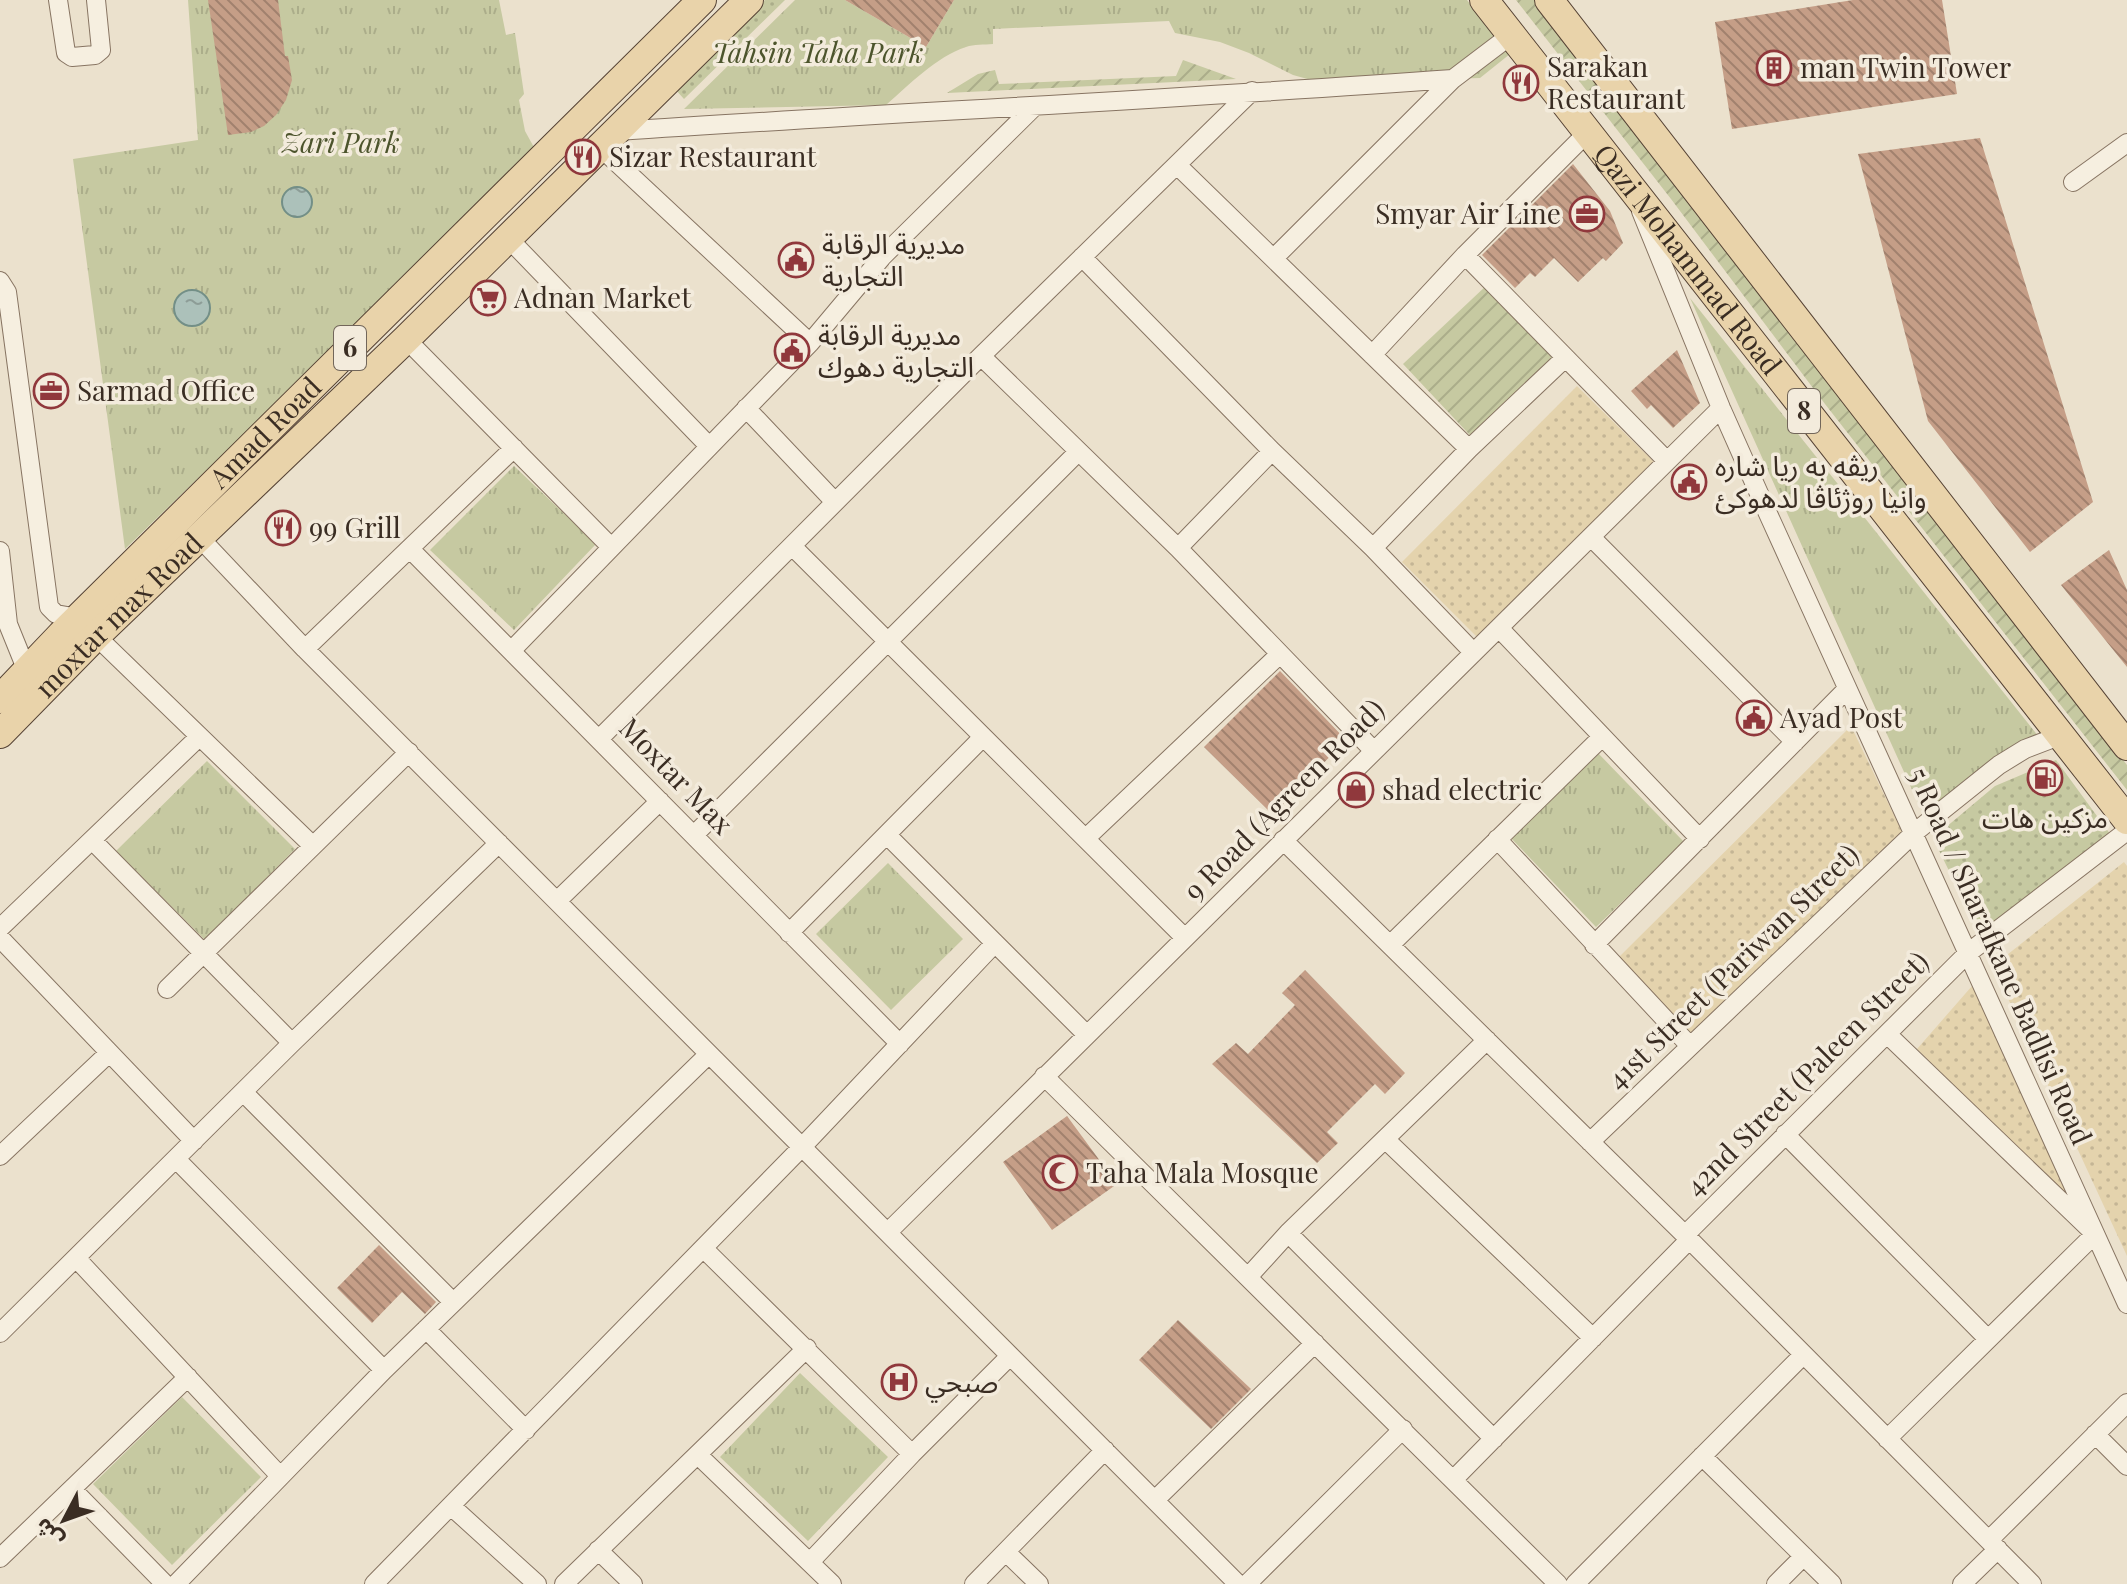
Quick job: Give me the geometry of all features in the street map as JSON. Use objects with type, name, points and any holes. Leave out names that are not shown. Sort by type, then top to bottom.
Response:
[{"type":"main road","name":"Amad Road","points":[[0,699],[27,671],[87,627],[702,0]]},
{"type":"main road","name":"6","points":[[608,139],[749,0]]},
{"type":"main road","name":"Qazi Mohammad Road","points":[[1484,0],[2127,820]]},
{"type":"main road","name":"Qazi Mohammad Road","points":[[1549,0],[2127,746]]},
{"type":"main road","name":"moxtar max Road","points":[[0,734],[87,627],[198,536],[406,339],[608,139]]},
{"type":"street","points":[[58,0],[66,53],[72,57],[95,55],[101,50],[96,0]]},
{"type":"street","points":[[1274,258],[1453,79],[1511,35]]},
{"type":"street","points":[[608,139],[902,112],[1034,107],[1453,79]]},
{"type":"street","points":[[600,738],[981,356],[1252,91]]},
{"type":"street","points":[[511,651],[810,343],[883,256],[1034,107]]},
{"type":"street","points":[[1372,355],[1465,255],[1587,133]]},
{"type":"street","points":[[608,139],[810,343]]},
{"type":"street","points":[[2073,182],[2127,143]]},
{"type":"street","points":[[1177,165],[1469,449]]},
{"type":"street","name":"5 Road / Sharafkane Badlisi Road","points":[[1632,190],[1721,408],[1846,690],[2127,1304]]},
{"type":"street","points":[[507,237],[708,445]]},
{"type":"street","points":[[1465,255],[1667,461]]},
{"type":"street","points":[[1082,257],[1473,652]]},
{"type":"street","points":[[0,281],[7,292],[49,607],[87,627],[313,846]]},
{"type":"street","points":[[406,339],[611,547]]},
{"type":"street","points":[[981,356],[1178,548],[1374,751]]},
{"type":"street","points":[[1373,548],[1469,449],[1564,359]]},
{"type":"street","points":[[746,408],[835,502]]},
{"type":"street","name":"9 Road (Agreen Road)","points":[[888,1232],[1721,408]]},
{"type":"street","points":[[305,649],[514,448]]},
{"type":"street","points":[[1178,548],[1272,451]]},
{"type":"street","points":[[694,835],[1078,452]]},
{"type":"street","points":[[198,536],[305,649],[1238,1584]]},
{"type":"street","points":[[1591,537],[1795,742]]},
{"type":"street","points":[[792,546],[1185,938]]},
{"type":"street","name":"Moxtar Max","points":[[410,549],[900,1044]]},
{"type":"street","points":[[0,551],[4,627],[27,671]]},
{"type":"street","points":[[1499,628],[1700,839]]},
{"type":"street","points":[[1086,838],[1280,654]]},
{"type":"street","points":[[1594,945],[1846,690]]},
{"type":"street","name":"41st Street (Pariwan Street)","points":[[1590,1142],[1914,833],[1999,765],[2025,749],[2059,736]]},
{"type":"street","points":[[0,928],[199,737]]},
{"type":"street","points":[[789,933],[983,737]]},
{"type":"street","points":[[1390,945],[1602,737]]},
{"type":"street","points":[[167,989],[409,752]]},
{"type":"street","points":[[557,901],[660,801]]},
{"type":"street","name":"42nd Street (Paleen Street)","points":[[1453,1480],[1593,1338],[1785,1134],[1968,953],[2127,831]]},
{"type":"street","points":[[887,835],[1087,1035]]},
{"type":"street","points":[[1497,839],[1690,1046]]},
{"type":"street","points":[[92,840],[292,1043]]},
{"type":"street","points":[[1283,840],[2032,1584]]},
{"type":"street","points":[[0,1333],[499,843]]},
{"type":"street","points":[[0,938],[194,1141]]},
{"type":"street","points":[[374,1584],[802,1147],[995,943]]},
{"type":"street","points":[[1887,1034],[2095,1234],[1887,1439]]},
{"type":"street","points":[[1248,1277],[1288,1233],[1487,1040]]},
{"type":"street","points":[[0,1155],[109,1053]]},
{"type":"street","points":[[176,1584],[384,1370],[709,1054]]},
{"type":"street","points":[[1044,1076],[1558,1584]]},
{"type":"street","points":[[243,1092],[453,1302]]},
{"type":"street","points":[[1785,1134],[1988,1339]]},
{"type":"street","points":[[1385,1139],[1593,1338]]},
{"type":"street","points":[[176,1159],[384,1370]]},
{"type":"street","points":[[1288,1233],[1494,1439]]},
{"type":"street","points":[[703,1248],[912,1454]]},
{"type":"street","points":[[76,1258],[280,1476]]},
{"type":"street","points":[[426,1329],[526,1430]]},
{"type":"street","points":[[1155,1500],[1315,1343]]},
{"type":"street","points":[[564,1584],[807,1348]]},
{"type":"street","points":[[1575,1584],[1803,1355]]},
{"type":"street","points":[[810,1562],[1010,1356]]},
{"type":"street","points":[[0,1558],[188,1377]]},
{"type":"street","points":[[1962,1584],[1993,1544],[2127,1403]]},
{"type":"street","points":[[1247,1584],[1403,1429]]},
{"type":"street","points":[[2095,1434],[2127,1466]]},
{"type":"street","points":[[974,1584],[1105,1450]]},
{"type":"street","points":[[699,1456],[832,1584]]},
{"type":"street","points":[[1702,1456],[1832,1584]]},
{"type":"street","points":[[72,1489],[165,1584]]},
{"type":"street","points":[[451,1506],[537,1584]]},
{"type":"street","points":[[598,1550],[633,1584]]},
{"type":"street","points":[[1006,1552],[1039,1584]]},
{"type":"street","points":[[1776,1584],[1804,1556]]},
{"type":"green space","name":"Zari Park","points":[[188,0],[499,0],[506,35],[515,33],[524,94],[519,100],[525,131],[536,151],[125,549],[73,159],[198,140]]},
{"type":"green space","points":[[765,0],[785,0],[684,99],[675,89]]},
{"type":"green space","name":"Tahsin Taha Park","points":[[795,0],[845,0],[926,47],[954,0],[1467,0],[1510,54],[1480,78],[1322,83],[1293,75],[1220,42],[1175,33],[1169,21],[993,29],[993,44],[969,46],[944,57],[886,105],[684,109]]},
{"type":"green space","points":[[1516,0],[1536,0],[2127,765],[2127,790],[1825,404]]},
{"type":"green space","points":[[1183,60],[1236,79],[947,93],[978,74],[995,70],[999,84],[1176,76]]},
{"type":"green space","points":[[1488,284],[1567,368],[1483,449],[1403,364]]},
{"type":"green space","points":[[1690,298],[2039,737],[1923,814]]},
{"type":"green space","points":[[514,466],[596,544],[514,630],[430,550]]},
{"type":"green space","points":[[1597,752],[1684,842],[1596,927],[1509,836]]},
{"type":"green space","points":[[2056,760],[2116,842],[1988,951],[1933,838],[1995,786]]},
{"type":"green space","points":[[207,761],[295,849],[205,940],[116,851]]},
{"type":"green space","points":[[888,863],[963,939],[891,1010],[816,934]]},
{"type":"green space","points":[[800,1373],[888,1457],[808,1541],[720,1457]]},
{"type":"green space","points":[[182,1397],[261,1477],[172,1565],[93,1484]]},
{"type":"sand","points":[[1577,386],[1659,467],[1483,643],[1402,562]]},
{"type":"sand","points":[[1851,726],[1903,834],[1696,1041],[1615,961]]},
{"type":"sand","points":[[2124,862],[2127,866],[2127,1256],[1993,966]]},
{"type":"sand","points":[[1972,986],[2079,1207],[1917,1049]]},
{"type":"water","points":[[297,187],[308,191],[312,202],[308,213],[297,217],[286,213],[282,202],[286,191]]},
{"type":"water","points":[[192,290],[204,296],[210,308],[204,320],[192,326],[180,320],[174,308],[180,296]]},
{"type":"building","points":[[208,0],[278,0],[285,56],[288,56],[292,80],[286,100],[276,115],[251,132],[228,135]]},
{"type":"building","points":[[845,0],[954,0],[926,47]]},
{"type":"building","points":[[1853,0],[1942,0],[1957,94],[1732,129],[1715,22]]},
{"type":"building","points":[[1980,138],[2093,502],[2030,552],[1928,421],[1858,154]]},
{"type":"building","points":[[1573,164],[1610,211],[1623,243],[1606,261],[1603,258],[1578,282],[1554,258],[1535,277],[1530,273],[1515,288],[1482,255]]},
{"type":"building","points":[[1677,350],[1700,403],[1673,428],[1651,405],[1647,409],[1631,391]]},
{"type":"building","points":[[2109,550],[2127,590],[2127,667],[2061,585]]},
{"type":"building","points":[[1280,671],[1346,740],[1273,815],[1204,747]]},
{"type":"building","points":[[1305,970],[1405,1073],[1385,1094],[1375,1084],[1327,1132],[1338,1143],[1317,1163],[1212,1064],[1236,1043],[1248,1054],[1295,1005],[1282,993]]},
{"type":"building","name":"Taha Mala Mosque","points":[[1067,1116],[1117,1184],[1052,1230],[1003,1162]]},
{"type":"building","points":[[379,1245],[436,1302],[425,1314],[402,1292],[372,1323],[337,1288]]},
{"type":"building","points":[[1178,1320],[1251,1389],[1211,1429],[1139,1360]]},
{"type":"place","name":"man Twin Tower","points":[[1774,68]]},
{"type":"place","name":"Sarakan Restaurant","points":[[1521,83]]},
{"type":"place","name":"Sizar Restaurant","points":[[583,157]]},
{"type":"place","name":"Smyar Air Line","points":[[1587,214]]},
{"type":"place","name":"مديرية الرقابة التجارية","points":[[796,260]]},
{"type":"place","name":"Adnan Market","points":[[488,298]]},
{"type":"place","name":"مديرية الرقابة التجارية دهوك","points":[[792,351]]},
{"type":"place","name":"Sarmad Office","points":[[51,391]]},
{"type":"place","name":"ريڤه به ريا شاره وانيا روژئاڤا لدهوكئ","points":[[1689,482]]},
{"type":"place","name":"99 Grill","points":[[283,528]]},
{"type":"place","name":"Ayad Post","points":[[1754,718]]},
{"type":"place","name":"مزكين هات","points":[[2045,778]]},
{"type":"place","name":"shad electric","points":[[1356,790]]},
{"type":"place","name":"Taha Mala Mosque","points":[[1060,1173]]},
{"type":"place","name":"صبحي","points":[[899,1382]]}]
